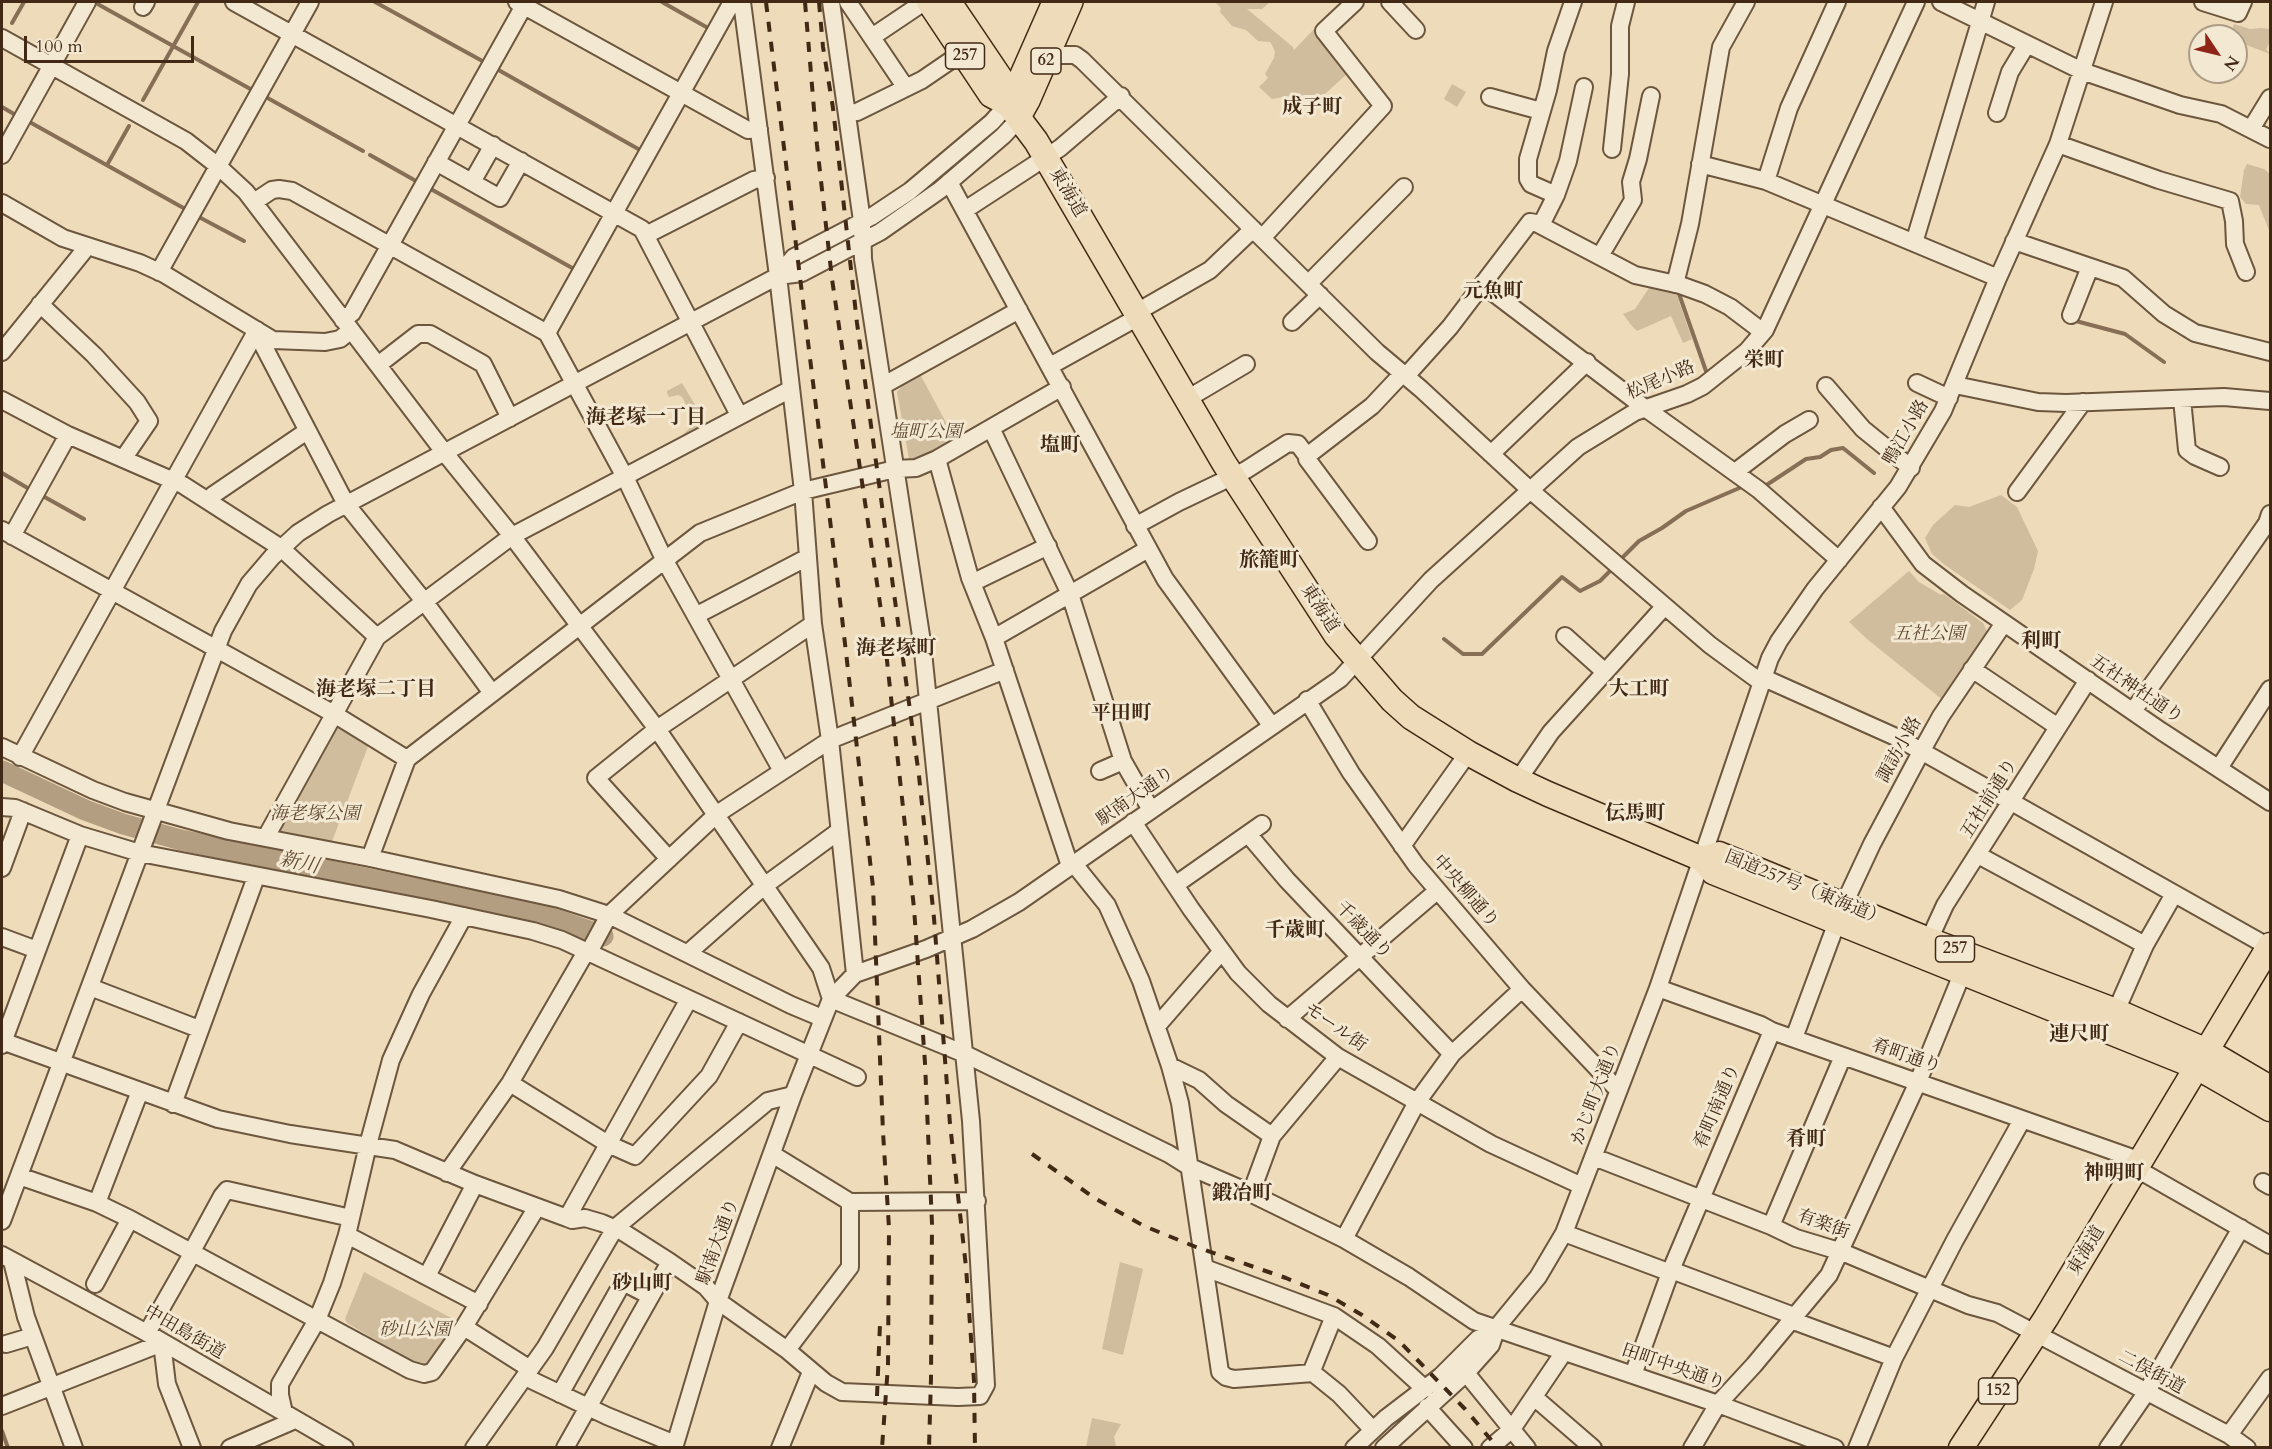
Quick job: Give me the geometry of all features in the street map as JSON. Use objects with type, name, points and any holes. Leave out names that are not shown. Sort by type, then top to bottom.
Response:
[{"type":"highway","name":"東海道","points":[[927,2],[991,95],[1013,112],[1036,141],[1233,477],[1336,635],[1392,700],[1411,717],[1468,753],[1518,780],[1548,795],[1702,859]]},
{"type":"highway","name":"東海道","points":[[949,2],[1005,85],[1013,112]]},
{"type":"highway","name":"国道257号（東海道）","points":[[1702,859],[1719,854],[1962,974],[2202,1059]]},
{"type":"highway","name":"国道257号（東海道）","points":[[1840,913],[1929,940],[2116,1011],[2202,1059]]},
{"type":"highway","name":"東海道","points":[[1961,1448],[2036,1334],[2270,946]]},
{"type":"highway","points":[[2202,1059],[2271,1088]]},
{"type":"highway","points":[[2202,1059],[2271,1109]]},
{"type":"main road","name":"62","points":[[1013,112],[1053,2]]},
{"type":"main road","name":"62","points":[[1013,112],[1029,101],[1072,2]]},
{"type":"street","points":[[2,155],[87,2]]},
{"type":"street","points":[[238,2],[639,226],[692,322],[739,415]]},
{"type":"street","points":[[159,272],[310,2]]},
{"type":"street","points":[[547,333],[732,2]]},
{"type":"street","points":[[742,2],[766,178],[803,491],[813,624],[830,740],[855,974]]},
{"type":"street","points":[[80,835],[2,1043],[218,1119],[395,1150],[447,1173],[572,1220],[585,1218],[615,1228],[706,1287],[718,1300],[787,1350],[826,1383],[842,1392],[980,1396],[986,1384],[971,1121],[922,642],[863,259],[862,221],[831,2]]},
{"type":"street","points":[[848,2],[906,88]]},
{"type":"street","points":[[872,37],[927,2]]},
{"type":"street","points":[[1050,366],[1210,270],[1257,234],[1383,106],[1324,31],[1355,2]]},
{"type":"street","points":[[1390,2],[1416,30]]},
{"type":"street","points":[[1556,195],[1531,184],[1528,179],[1528,159],[1556,51],[1573,2]]},
{"type":"street","points":[[1612,149],[1620,74],[1620,26],[1626,2]]},
{"type":"street","points":[[1675,284],[1690,224],[1721,47],[1746,2]]},
{"type":"street","points":[[1766,181],[1789,108],[1837,2]]},
{"type":"street","name":"松尾小路","points":[[1357,661],[1431,580],[1588,439],[1635,412],[1703,386],[1747,351],[1763,332],[1916,2]]},
{"type":"street","points":[[1941,2],[2082,71],[2180,105],[2220,114],[2271,139]]},
{"type":"street","points":[[1914,243],[1986,2]]},
{"type":"street","name":"鴨江小路","points":[[1702,859],[1762,683],[1779,641],[1815,589],[1911,468],[1952,392],[1998,278],[2058,144],[2104,2]]},
{"type":"street","points":[[2203,2],[2238,13],[2243,2]]},
{"type":"street","points":[[2,203],[50,232],[85,247],[140,263],[159,272],[273,340],[325,342],[340,339],[352,313],[522,3],[748,130],[759,129]]},
{"type":"street","points":[[2,38],[175,135],[219,166],[254,202],[444,452],[512,536],[578,627],[657,729],[821,968],[831,999]]},
{"type":"street","points":[[1997,113],[2010,72],[2027,44]]},
{"type":"street","points":[[1051,51],[1060,55],[1079,57],[1121,96],[1377,352],[1530,490],[1710,645],[1762,683],[1764,678],[1898,738],[2270,946]]},
{"type":"street","points":[[847,113],[857,112],[922,80],[963,52]]},
{"type":"street","points":[[1541,225],[1556,195],[1568,161],[1584,87]]},
{"type":"street","points":[[965,210],[1060,148],[1121,96]]},
{"type":"street","points":[[1600,256],[1633,201],[1631,182],[1651,96]]},
{"type":"street","points":[[1490,98],[1541,111]]},
{"type":"street","points":[[2251,129],[2271,98]]},
{"type":"street","points":[[2,1221],[216,650],[239,599],[260,570],[281,548],[313,523],[346,504],[778,276],[802,273],[910,212],[1003,136],[1013,112]]},
{"type":"street","points":[[778,276],[794,257],[891,204],[992,123],[1013,112]]},
{"type":"street","points":[[2058,144],[2159,180],[2230,201],[2235,244],[2246,272]]},
{"type":"street","points":[[472,182],[493,145]]},
{"type":"street","points":[[436,162],[501,198],[521,161]]},
{"type":"street","points":[[1700,164],[1766,181],[1998,278]]},
{"type":"street","points":[[646,236],[754,180],[766,178]]},
{"type":"street","points":[[949,182],[1148,549],[1182,604],[1271,725]]},
{"type":"street","points":[[1292,322],[1314,289],[1404,187]]},
{"type":"street","points":[[254,202],[272,190],[286,189],[547,333],[625,477],[664,559],[782,771]]},
{"type":"street","points":[[1307,456],[1372,406],[1405,375],[1450,327],[1530,222],[1541,225],[1635,275],[1697,290],[1730,307],[1763,332]]},
{"type":"street","points":[[2014,241],[2123,278],[2164,314],[2194,333],[2271,352]]},
{"type":"street","points":[[2,352],[85,247]]},
{"type":"street","points":[[2071,315],[2090,267]]},
{"type":"street","points":[[1483,285],[1645,408],[1765,494],[1839,560]]},
{"type":"street","points":[[40,304],[94,355],[137,402],[149,422],[123,459]]},
{"type":"street","points":[[884,386],[1019,310]]},
{"type":"street","points":[[257,330],[346,504],[424,601],[492,693]]},
{"type":"street","points":[[20,757],[257,330]]},
{"type":"street","points":[[378,365],[418,334],[430,334],[483,364],[510,418]]},
{"type":"street","points":[[1491,454],[1587,362]]},
{"type":"street","points":[[1187,399],[1246,364]]},
{"type":"street","points":[[1917,383],[1952,392],[2038,402],[2224,397],[2271,401]]},
{"type":"street","points":[[1826,386],[1863,429],[1911,468]]},
{"type":"street","points":[[370,858],[407,759],[700,533],[803,491],[895,469],[916,468],[937,459],[1062,387]]},
{"type":"street","points":[[266,837],[377,637],[512,536],[791,388]]},
{"type":"street","points":[[2182,399],[2187,450],[2220,467]]},
{"type":"street","points":[[2,400],[68,435],[174,481],[209,501],[281,548],[377,637]]},
{"type":"street","points":[[2017,492],[2083,402]]},
{"type":"street","points":[[1735,472],[1785,434],[1809,420]]},
{"type":"street","points":[[991,428],[1070,594],[1123,760],[1151,810]]},
{"type":"street","points":[[209,501],[213,495],[307,431]]},
{"type":"street","points":[[68,435],[7,533],[334,714],[407,759]]},
{"type":"street","points":[[1135,526],[1233,477],[1288,443],[1298,444],[1368,542]]},
{"type":"street","points":[[937,459],[972,583],[994,638],[1072,865],[1107,905],[1141,981],[1170,1066],[1180,1103],[1220,1372],[1234,1379],[1311,1373],[1339,1394],[1373,1430]]},
{"type":"street","name":"五社神社通り","points":[[1881,507],[1923,564],[2004,623],[2271,802]]},
{"type":"street","points":[[2133,711],[2221,589],[2271,514]]},
{"type":"street","points":[[972,583],[1047,546]]},
{"type":"street","points":[[994,638],[1148,549]]},
{"type":"street","points":[[697,615],[808,557]]},
{"type":"street","points":[[1518,780],[1551,732],[1665,607]]},
{"type":"street","name":"諏訪小路","points":[[1794,1038],[1840,913],[1872,844],[1921,752],[1972,669],[2004,623]]},
{"type":"street","points":[[669,859],[596,778],[657,729],[813,624]]},
{"type":"street","points":[[1565,636],[1605,672]]},
{"type":"street","name":"駅南大通り","points":[[674,1446],[718,1300],[793,1095],[831,999],[855,974],[926,949],[972,929],[1005,910],[1340,679],[1357,661]]},
{"type":"street","points":[[1972,669],[2058,727]]},
{"type":"street","points":[[447,1173],[510,1083],[608,918],[717,814],[830,740],[1005,670]]},
{"type":"street","name":"五社前通り","points":[[1929,940],[1945,906],[2088,680]]},
{"type":"street","points":[[2219,768],[2271,689]]},
{"type":"street","name":"中央柳通り","points":[[1307,700],[1351,773],[1437,891],[1522,988],[1618,1090]]},
{"type":"street","points":[[2,747],[93,790],[155,813],[228,831],[370,858],[559,899],[688,953],[821,1021]]},
{"type":"street","points":[[1402,846],[1468,753]]},
{"type":"street","points":[[1100,771],[1123,760]]},
{"type":"street","points":[[3,804],[80,835],[256,877],[338,890],[533,931],[562,940],[590,949],[689,999],[857,1077]]},
{"type":"street","points":[[2,868],[23,811]]},
{"type":"street","name":"モール街","points":[[1133,822],[1238,973],[1269,1004],[1338,1057],[1491,1144],[1582,1186]]},
{"type":"street","points":[[1175,885],[1262,824]]},
{"type":"street","points":[[688,953],[764,886],[839,831]]},
{"type":"street","name":"千歳通り","points":[[1248,834],[1287,880],[1452,1054]]},
{"type":"street","points":[[1978,855],[2145,945]]},
{"type":"street","name":"かじ町大通り","points":[[1497,1327],[1538,1277],[1564,1233],[1658,988],[1702,859]]},
{"type":"street","points":[[173,1104],[256,877]]},
{"type":"street","points":[[1287,1018],[1437,891]]},
{"type":"street","points":[[2116,1011],[2145,945],[2174,894]]},
{"type":"street","points":[[230,1448],[290,1417],[280,1395],[280,1384],[317,1320],[332,1283],[347,1235],[386,1075],[397,1044],[421,994],[464,916]]},
{"type":"street","points":[[2,937],[37,950]]},
{"type":"street","points":[[1157,1026],[1197,977],[1222,951]]},
{"type":"street","points":[[1692,1448],[1718,1404],[1754,1365],[1829,1275],[1842,1252],[1918,1082],[1962,974]]},
{"type":"street","points":[[90,987],[199,1029]]},
{"type":"street","points":[[1344,1239],[1417,1102],[1452,1054],[1522,988]]},
{"type":"street","name":"肴町通り","points":[[1658,988],[2022,1120],[2139,1165],[2271,1245]]},
{"type":"street","points":[[567,1218],[689,999]]},
{"type":"street","name":"田町中央通り","points":[[831,999],[965,1054],[1169,1154],[1188,1166],[1248,1192],[1344,1239],[1409,1277],[1474,1321],[1718,1404],[1809,1443],[1835,1448]]},
{"type":"street","points":[[510,1083],[608,1144],[635,1156],[709,1076],[740,1022]]},
{"type":"street","name":"肴町南通り","points":[[1633,1375],[1700,1199],[1772,1031]]},
{"type":"street","points":[[1771,1226],[1843,1056]]},
{"type":"street","points":[[1248,1192],[1254,1185],[1272,1136],[1338,1057]]},
{"type":"street","points":[[1170,1066],[1198,1080],[1226,1104],[1272,1136]]},
{"type":"street","points":[[97,1203],[140,1091]]},
{"type":"street","points":[[474,1448],[558,1326],[615,1228],[768,1101],[793,1095]]},
{"type":"street","points":[[1857,1448],[1894,1358],[2022,1120]]},
{"type":"street","points":[[772,1154],[850,1202],[977,1201]]},
{"type":"street","name":"有楽街","points":[[1594,1157],[1771,1226],[1796,1238],[1842,1252],[1968,1305],[1997,1313],[2036,1334]]},
{"type":"street","points":[[19,1176],[97,1203],[130,1219],[410,1370],[424,1374],[432,1372],[464,1327],[537,1207]]},
{"type":"street","points":[[427,1276],[475,1184]]},
{"type":"street","points":[[147,1333],[227,1190],[351,1218]]},
{"type":"street","points":[[787,1350],[850,1267],[850,1202]]},
{"type":"street","points":[[95,1284],[130,1219]]},
{"type":"street","points":[[2108,1448],[2146,1393],[2241,1228]]},
{"type":"street","points":[[1564,1233],[1670,1276],[1793,1318],[1894,1358]]},
{"type":"street","points":[[347,1235],[479,1304]]},
{"type":"street","points":[[5,1261],[74,1448]]},
{"type":"street","name":"中田島街道","points":[[5,1261],[147,1333],[345,1448]]},
{"type":"street","points":[[565,1448],[586,1406],[670,1262]]},
{"type":"street","points":[[1205,1268],[1334,1316],[1378,1346],[1428,1402],[1464,1448]]},
{"type":"street","points":[[560,1394],[623,1282],[650,1296]]},
{"type":"street","points":[[1311,1373],[1334,1316]]},
{"type":"street","points":[[464,1327],[560,1394],[674,1446]]},
{"type":"street","points":[[1376,1448],[1401,1424],[1466,1373],[1490,1347],[1497,1327]]},
{"type":"street","points":[[1384,1448],[1428,1402],[1478,1339],[1497,1327]]},
{"type":"street","name":"二俣街道","points":[[2036,1334],[2229,1435],[2247,1448]]},
{"type":"street","points":[[6,1344],[33,1336]]},
{"type":"street","points":[[2,1406],[162,1343],[167,1384],[192,1448]]},
{"type":"street","points":[[1490,1448],[1512,1429],[1564,1352]]},
{"type":"street","points":[[780,1448],[812,1372]]},
{"type":"street","points":[[1466,1373],[1527,1448]]},
{"type":"street","points":[[2229,1435],[2265,1397],[2271,1378]]},
{"type":"street","points":[[251,1394],[280,1384]]},
{"type":"street","points":[[1534,1397],[1593,1448]]},
{"type":"street","points":[[1354,1448],[1373,1430],[1428,1402]]},
{"type":"street","points":[[1369,1448],[1397,1422],[1428,1402]]},
{"type":"green space","points":[[1215,2],[1270,2],[1262,9],[1247,9],[1294,50],[1314,29],[1348,73],[1314,104],[1300,94],[1272,99],[1259,87],[1268,78],[1265,74],[1275,52],[1272,45],[1270,42],[1258,41],[1246,30],[1232,26]]},
{"type":"green space","points":[[2248,28],[2270,29],[2270,42],[2266,49],[2270,54],[2248,46]]},
{"type":"green space","points":[[1452,84],[1466,92],[1457,107],[1444,99]]},
{"type":"green space","points":[[2247,164],[2264,169],[2270,174],[2270,233],[2259,205],[2246,204],[2240,197]]},
{"type":"green space","points":[[1653,282],[1674,287],[1692,339],[1683,343],[1671,316],[1637,331],[1623,314],[1635,309]]},
{"type":"green space","name":"塩町公園","points":[[920,374],[957,443],[917,461],[909,459],[897,392]]},
{"type":"green space","points":[[682,383],[707,425],[677,441],[695,422],[682,397],[678,395],[669,397],[667,393]]},
{"type":"green space","points":[[2001,495],[2017,507],[2038,551],[2022,600],[2010,610],[1932,554],[1925,538],[1933,525],[1955,505],[1969,507]]},
{"type":"green space","name":"五社公園","points":[[1909,571],[1919,582],[1941,595],[1944,594],[1983,623],[1989,635],[1944,701],[1849,622]]},
{"type":"green space","name":"海老塚公園","points":[[334,726],[369,744],[331,844],[278,833]]},
{"type":"green space","points":[[1120,1262],[1143,1269],[1123,1355],[1102,1349]]},
{"type":"green space","name":"砂山公園","points":[[364,1272],[459,1322],[429,1364],[420,1366],[347,1323],[345,1319]]},
{"type":"green space","points":[[1092,1418],[1121,1424],[1114,1437],[1116,1447],[1086,1447]]},
{"type":"waterway","points":[[12,23],[24,2]]},
{"type":"waterway","points":[[94,2],[254,91]]},
{"type":"waterway","points":[[143,100],[198,2]]},
{"type":"waterway","points":[[375,2],[486,63]]},
{"type":"waterway","points":[[662,2],[708,28]]},
{"type":"waterway","points":[[495,68],[640,150]]},
{"type":"waterway","points":[[264,96],[363,151]]},
{"type":"waterway","points":[[2,107],[19,117]]},
{"type":"waterway","points":[[26,120],[187,210]]},
{"type":"waterway","points":[[107,165],[129,126]]},
{"type":"waterway","points":[[370,155],[416,181]]},
{"type":"waterway","points":[[429,188],[574,269]]},
{"type":"waterway","points":[[197,216],[244,241]]},
{"type":"waterway","points":[[1678,291],[1706,371]]},
{"type":"waterway","points":[[2072,320],[2125,334],[2164,362]]},
{"type":"waterway","points":[[1762,488],[1806,459],[1820,457],[1831,450],[1843,448],[1874,473]]},
{"type":"waterway","points":[[2,473],[31,490]]},
{"type":"waterway","points":[[1620,560],[1639,541],[1686,511],[1744,486]]},
{"type":"waterway","points":[[41,495],[84,519]]},
{"type":"waterway","points":[[1444,639],[1463,654],[1482,654],[1562,577],[1580,591],[1600,581],[1613,568]]},
{"type":"waterway","name":"新川","points":[[2,771],[85,810],[123,824],[181,840],[543,915],[603,936]]},
{"type":"waterway","points":[[2,1431],[8,1448]]},
{"type":"railway","points":[[766,2],[873,887],[889,1228],[888,1365],[882,1448]]},
{"type":"railway","points":[[805,2],[817,145],[832,279],[883,624],[914,908],[925,1063],[932,1224],[929,1448]]},
{"type":"railway","points":[[819,2],[857,323],[919,776],[934,918],[950,1124],[966,1267],[974,1381],[975,1448]]},
{"type":"railway","points":[[1032,1154],[1096,1199],[1144,1226],[1328,1295],[1362,1315],[1399,1341],[1465,1409],[1498,1448]]},
{"type":"railway","points":[[877,1396],[880,1324]]},
{"type":"district","name":"成子町","points":[[1312,108]]},
{"type":"district","name":"元魚町","points":[[1493,292]]},
{"type":"district","name":"栄町","points":[[1764,361]]},
{"type":"district","name":"海老塚一丁目","points":[[646,418]]},
{"type":"district","name":"塩町","points":[[1060,446]]},
{"type":"district","name":"旅籠町","points":[[1269,561]]},
{"type":"district","name":"利町","points":[[2041,642]]},
{"type":"district","name":"海老塚町","points":[[896,649]]},
{"type":"district","name":"海老塚二丁目","points":[[376,690]]},
{"type":"district","name":"大工町","points":[[1639,690]]},
{"type":"district","name":"平田町","points":[[1121,714]]},
{"type":"district","name":"伝馬町","points":[[1635,814]]},
{"type":"district","name":"千歳町","points":[[1295,931]]},
{"type":"district","name":"連尺町","points":[[2079,1035]]},
{"type":"district","name":"肴町","points":[[1806,1140]]},
{"type":"district","name":"神明町","points":[[2114,1174]]},
{"type":"district","name":"鍛冶町","points":[[1242,1194]]},
{"type":"district","name":"砂山町","points":[[642,1284]]}]
